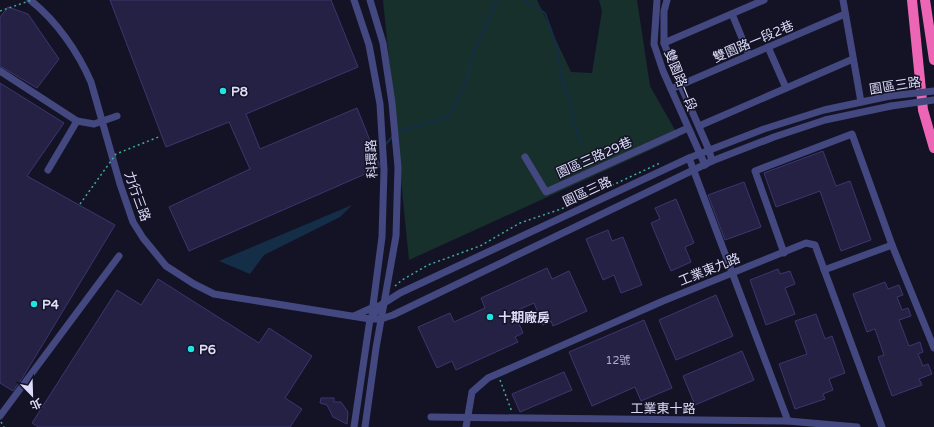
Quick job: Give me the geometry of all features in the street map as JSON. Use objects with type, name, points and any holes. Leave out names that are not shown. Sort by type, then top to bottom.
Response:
[{"type":"highway","points":[[912,0],[924,110],[934,148]]},
{"type":"highway","points":[[925,0],[934,60]]},
{"type":"street","name":"力行三路","points":[[31,0],[58,29],[84,66],[91,82],[133,222],[143,238],[166,266],[194,284],[214,294],[354,316],[370,320],[381,319]]},
{"type":"street","name":"科環路","points":[[354,0],[369,45],[380,104],[384,170],[380,305],[381,319]]},
{"type":"street","name":"科環路","points":[[370,0],[383,43],[392,103],[398,167],[396,236],[387,281],[380,305],[370,320]]},
{"type":"street","name":"雙園路一段","points":[[657,0],[654,44],[671,89],[705,165]]},
{"type":"street","name":"雙園路一段","points":[[667,0],[664,11],[664,43],[709,150],[712,161]]},
{"type":"street","points":[[664,43],[764,0]]},
{"type":"street","points":[[843,0],[861,102]]},
{"type":"street","points":[[732,14],[749,55]]},
{"type":"street","name":"雙園路一段2巷","points":[[671,89],[845,14]]},
{"type":"street","points":[[768,47],[786,88]]},
{"type":"street","points":[[699,126],[853,59]]},
{"type":"street","points":[[0,71],[77,121],[94,124],[118,116]]},
{"type":"street","name":"園區三路","points":[[380,305],[400,293],[709,150],[764,129],[824,110],[890,96],[934,91]]},
{"type":"street","name":"園區三路","points":[[381,319],[393,315],[712,161],[774,137],[825,120],[891,106],[934,100]]},
{"type":"street","points":[[48,170],[77,121]]},
{"type":"street","name":"園區三路29巷","points":[[525,157],[546,192],[688,128]]},
{"type":"street","points":[[784,252],[755,171],[852,134],[892,245],[934,348]]},
{"type":"street","points":[[689,158],[788,421]]},
{"type":"street","name":"工業東九路","points":[[466,427],[472,392],[488,378],[733,272],[806,243],[815,245],[882,427]]},
{"type":"street","points":[[824,270],[892,245]]},
{"type":"street","points":[[0,416],[119,256]]},
{"type":"street","points":[[387,281],[387,285],[392,292],[400,293]]},
{"type":"street","points":[[354,316],[380,305]]},
{"type":"street","points":[[365,427],[381,319]]},
{"type":"street","points":[[354,427],[370,320]]},
{"type":"street","name":"工業東十路","points":[[431,417],[468,419],[775,424],[788,421],[857,427]]},
{"type":"path","points":[[0,12],[31,0]]},
{"type":"path","points":[[80,204],[116,154],[161,136]]},
{"type":"path","points":[[395,286],[402,280],[428,265],[480,246],[520,223],[561,209],[663,162]]},
{"type":"path","points":[[497,374],[515,419]]},
{"type":"path","points":[[0,422],[4,427]]},
{"type":"green space","points":[[383,0],[537,0],[571,72],[592,73],[602,11],[599,0],[637,0],[650,86],[679,137],[409,260]]},
{"type":"water","points":[[352,205],[340,217],[264,255],[250,274],[219,261]]},
{"type":"building","name":"P8","points":[[110,0],[331,0],[358,67],[246,114],[260,149],[357,108],[379,163],[379,168],[189,251],[169,207],[250,169],[229,122],[166,147]]},
{"type":"building","points":[[8,7],[28,14],[59,59],[37,88],[0,66],[0,17]]},
{"type":"building","name":"P4","points":[[0,83],[64,123],[27,176],[115,225],[13,391],[0,383]]},
{"type":"building","points":[[823,151],[836,186],[850,181],[871,240],[841,251],[820,191],[776,207],[764,173]]},
{"type":"building","points":[[744,182],[761,227],[725,240],[708,195]]},
{"type":"building","points":[[676,199],[694,243],[685,247],[691,262],[671,271],[651,223],[660,219],[655,208]]},
{"type":"building","points":[[608,230],[612,241],[623,237],[642,285],[621,293],[614,275],[603,280],[586,239]]},
{"type":"building","name":"十期廠房","points":[[547,268],[552,279],[569,271],[587,311],[553,326],[551,321],[543,325],[534,303],[514,312],[523,333],[515,337],[518,342],[456,370],[452,361],[437,368],[418,327],[450,313],[454,322],[485,308],[481,298]]},
{"type":"building","points":[[778,269],[780,274],[790,271],[795,284],[785,288],[795,314],[766,325],[750,280]]},
{"type":"building","name":"P6","points":[[158,279],[259,343],[269,328],[312,356],[285,398],[302,409],[290,427],[38,427],[32,423],[117,290],[141,305]]},
{"type":"building","points":[[885,282],[888,289],[899,285],[903,295],[897,297],[902,310],[908,308],[911,316],[899,320],[909,346],[920,342],[923,352],[918,354],[923,366],[928,364],[932,374],[919,379],[922,385],[892,396],[878,357],[884,355],[875,329],[867,332],[853,294]]},
{"type":"building","points":[[716,295],[733,336],[676,360],[659,320]]},
{"type":"building","points":[[816,314],[825,339],[832,336],[845,373],[829,379],[833,390],[823,394],[825,399],[795,409],[779,364],[807,354],[795,321]]},
{"type":"building","points":[[644,320],[672,388],[641,401],[635,387],[592,406],[569,352]]},
{"type":"building","points":[[742,351],[754,380],[695,405],[683,376]]},
{"type":"building","points":[[564,372],[572,390],[520,412],[512,394]]},
{"type":"building","points":[[321,398],[334,398],[334,402],[341,402],[348,412],[347,424],[333,417],[327,405],[320,403]]},
{"type":"waterway","points":[[397,132],[449,116],[466,81],[473,53],[494,8],[496,0]]},
{"type":"waterway","points":[[524,0],[545,13],[559,52],[560,75],[571,102],[573,122],[583,146]]},
{"type":"waterway","points":[[385,145],[393,136]]},
{"type":"place","name":"P8","points":[[223,91]]},
{"type":"place","name":"P4","points":[[34,304]]},
{"type":"place","name":"十期廠房","points":[[490,317]]},
{"type":"place","name":"P6","points":[[191,349]]}]
